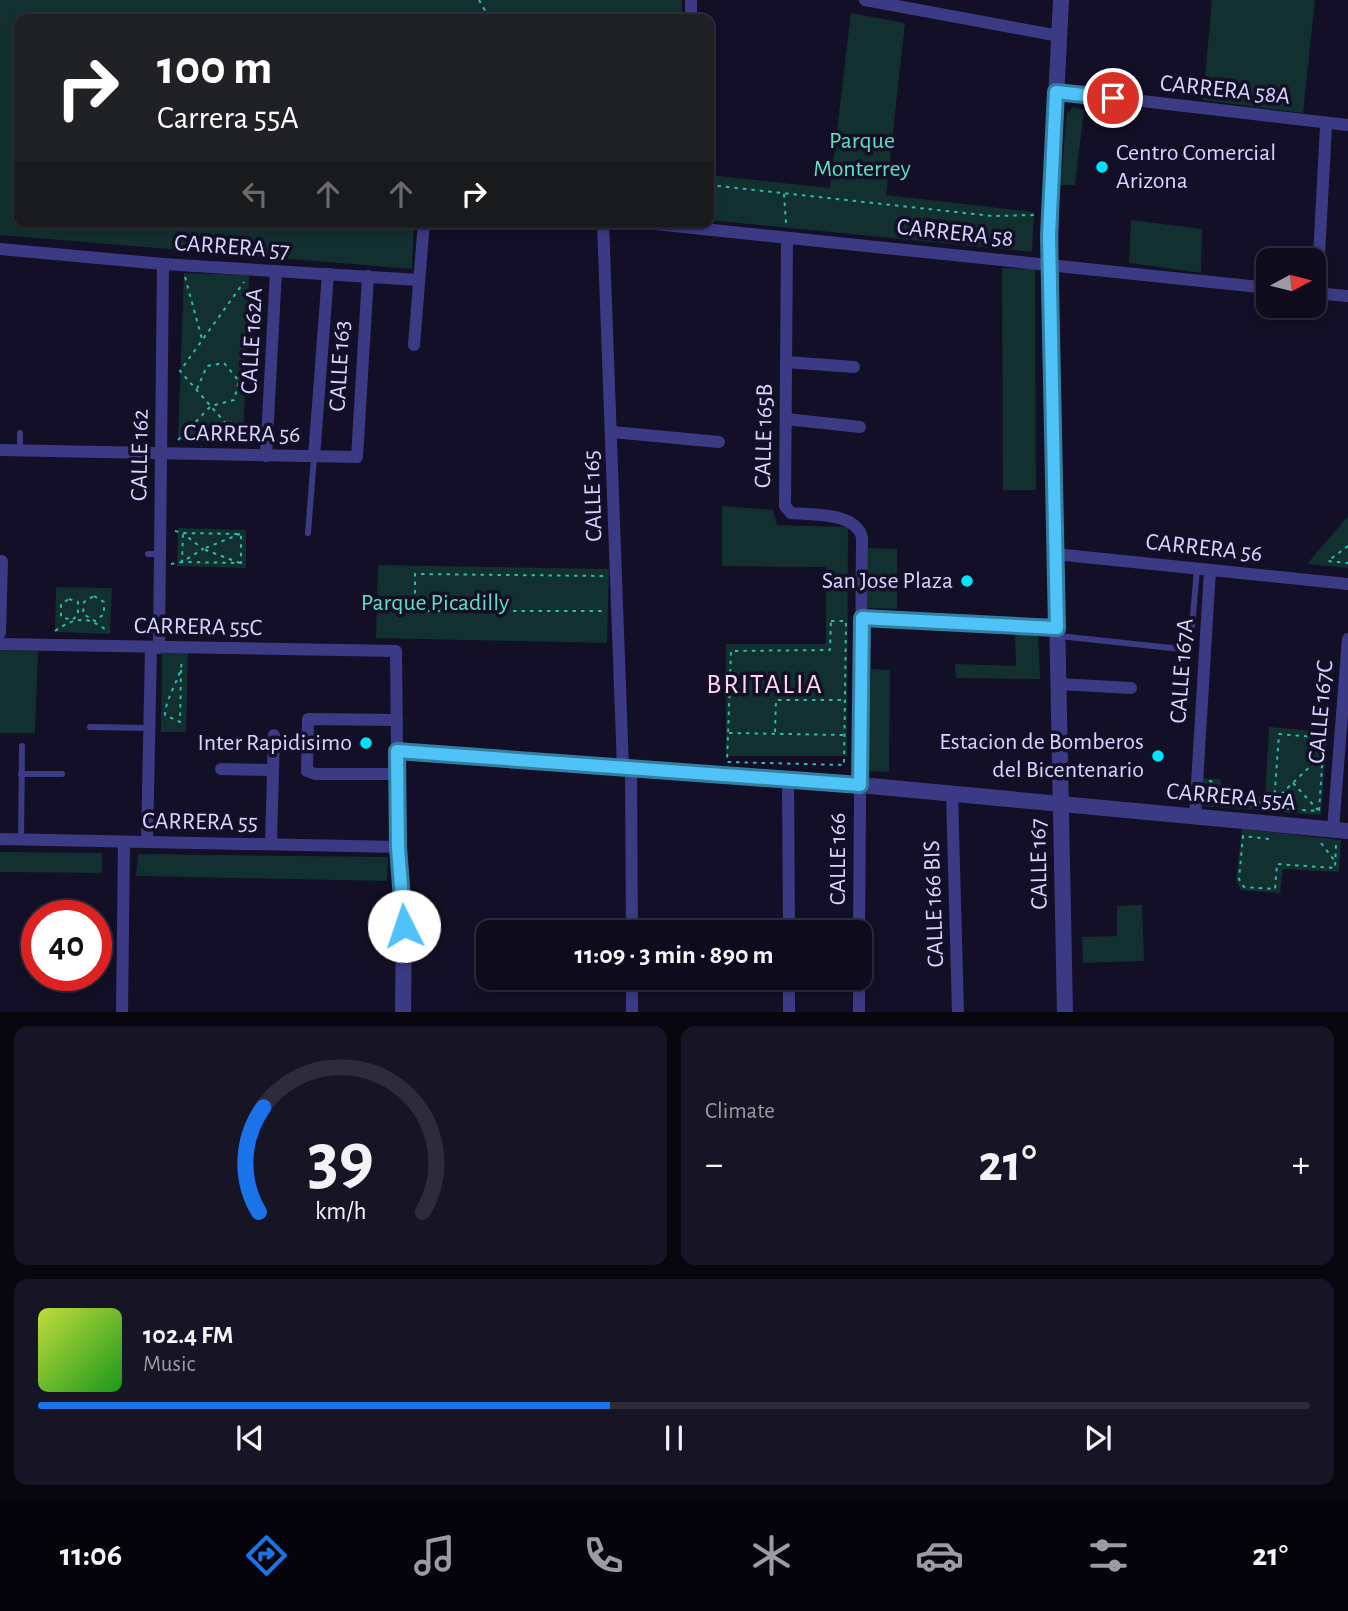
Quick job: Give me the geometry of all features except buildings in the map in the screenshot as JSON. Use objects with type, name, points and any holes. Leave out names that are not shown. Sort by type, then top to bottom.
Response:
[{"type":"street","points":[[865,0],[1059,36]]},
{"type":"street","name":"CALLE 167","points":[[1061,0],[1050,264],[1065,1012]]},
{"type":"street","name":"CARRERA 58A","points":[[1056,92],[1348,125]]},
{"type":"street","points":[[1318,248],[1326,127]]},
{"type":"street","points":[[414,345],[423,228]]},
{"type":"street","name":"CALLE 165","points":[[603,228],[632,920]]},
{"type":"street","name":"CARRERA 58","points":[[713,228],[1256,287]]},
{"type":"street","name":"CALLE 165B","points":[[787,237],[785,506],[791,513],[849,520],[860,530],[862,618]]},
{"type":"street","name":"CARRERA 57","points":[[0,249],[163,264],[419,280]]},
{"type":"street","name":"CALLE 162","points":[[148,842],[155,647],[154,554],[162,453],[163,264]]},
{"type":"street","name":"CALLE 162A","points":[[266,456],[276,271]]},
{"type":"street","points":[[314,457],[328,274]]},
{"type":"street","name":"CALLE 163","points":[[357,457],[368,276]]},
{"type":"street","points":[[1326,294],[1348,296]]},
{"type":"street","points":[[786,362],[854,367]]},
{"type":"street","points":[[786,419],[860,427]]},
{"type":"street","points":[[612,432],[719,442]]},
{"type":"street","name":"CARRERA 56","points":[[0,450],[357,457]]},
{"type":"street","name":"CARRERA 56","points":[[1055,554],[1348,584]]},
{"type":"street","points":[[0,633],[2,561]]},
{"type":"street","name":"CALLE 167A","points":[[1195,816],[1204,570]]},
{"type":"street","points":[[862,618],[1057,632]]},
{"type":"street","name":"CALLE 166","points":[[859,920],[862,618]]},
{"type":"street","name":"CALLE 167C","points":[[1340,830],[1348,639]]},
{"type":"street","name":"CARRERA 55C","points":[[0,644],[396,651],[397,720]]},
{"type":"street","points":[[1058,684],[1131,688]]},
{"type":"street","points":[[398,774],[315,774],[307,771],[308,719],[397,720],[398,774],[398,847],[404,926],[403,1012]]},
{"type":"street","points":[[271,844],[274,735]]},
{"type":"street","name":"CARRERA 55A","points":[[397,751],[860,785],[1340,830]]},
{"type":"street","points":[[221,769],[273,770]]},
{"type":"street","points":[[788,780],[789,920]]},
{"type":"street","name":"CALLE 166 BIS","points":[[952,793],[958,1012]]},
{"type":"street","name":"CARRERA 55","points":[[0,839],[398,847]]},
{"type":"street","points":[[122,1012],[124,842]]},
{"type":"street","points":[[632,990],[632,1012]]},
{"type":"street","points":[[789,990],[789,1012]]},
{"type":"street","points":[[859,990],[859,1012]]},
{"type":"lane","points":[[20,433],[20,450]]},
{"type":"lane","points":[[308,533],[314,457]]},
{"type":"lane","points":[[1057,632],[1190,650],[1204,570]]},
{"type":"lane","points":[[90,727],[150,728]]},
{"type":"lane","points":[[21,840],[22,746]]},
{"type":"lane","points":[[21,774],[62,774]]},
{"type":"path","points":[[714,186],[992,216],[1040,215]]},
{"type":"path","points":[[784,193],[787,237]]},
{"type":"path","points":[[243,455],[243,443],[180,371],[249,275],[249,269]]},
{"type":"path","points":[[184,273],[202,340]]},
{"type":"path","points":[[178,440],[211,406],[234,400],[239,382],[224,363],[207,366],[197,390]]},
{"type":"path","points":[[183,533],[241,534]]},
{"type":"path","points":[[183,533],[203,549],[241,563]]},
{"type":"path","points":[[182,562],[183,533]]},
{"type":"path","points":[[182,562],[203,549],[241,534]]},
{"type":"path","points":[[241,534],[241,563]]},
{"type":"path","points":[[1348,546],[1328,561],[1348,563]]},
{"type":"path","points":[[182,562],[241,563]]},
{"type":"path","points":[[605,576],[415,573],[415,611],[606,611]]},
{"type":"path","points":[[55,632],[72,620],[78,615],[78,602],[69,599],[61,604],[61,617],[72,620],[95,621],[104,614],[104,602],[94,596],[84,602],[83,614],[95,621],[110,634]]},
{"type":"path","points":[[831,621],[846,621],[844,765],[727,762],[728,733],[731,651],[830,650],[831,621]]},
{"type":"path","points":[[181,670],[166,702],[165,715],[180,722],[183,648]]},
{"type":"path","points":[[775,733],[776,700],[844,700]]},
{"type":"path","points":[[728,733],[844,735]]},
{"type":"path","points":[[1275,800],[1279,734],[1324,737],[1319,811]]},
{"type":"path","points":[[1209,781],[1215,782],[1214,800],[1274,803],[1322,755]]},
{"type":"path","points":[[1293,783],[1319,811]]},
{"type":"path","points":[[1207,804],[1319,811]]},
{"type":"path","points":[[1269,839],[1243,836],[1239,879],[1244,887],[1275,889],[1277,864],[1335,868],[1336,845],[1321,843],[1335,860]]},
{"type":"green space","points":[[0,0],[682,0],[682,14],[14,14],[14,228],[414,228],[412,269],[0,235]]},
{"type":"green space","points":[[1212,0],[1315,0],[1303,113],[1203,100]]},
{"type":"green space","name":"Parque Monterrey","points":[[851,13],[905,23],[886,195],[1034,212],[1032,252],[714,220],[714,176],[830,188]]},
{"type":"green space","points":[[1073,107],[1084,110],[1075,185],[1060,185],[1067,114]]},
{"type":"green space","points":[[1131,220],[1202,229],[1201,273],[1129,263]]},
{"type":"green space","points":[[1002,268],[1035,269],[1036,490],[1003,490]]},
{"type":"green space","points":[[184,273],[249,275],[243,443],[178,440]]},
{"type":"green space","points":[[722,506],[773,510],[777,525],[848,527],[847,756],[726,756],[726,644],[826,644],[826,567],[722,566]]},
{"type":"green space","points":[[1348,516],[1348,568],[1307,564]]},
{"type":"green space","points":[[178,528],[246,530],[246,568],[177,566]]},
{"type":"green space","points":[[868,548],[897,549],[897,609],[868,608]]},
{"type":"green space","name":"Parque Picadilly","points":[[378,565],[609,569],[607,643],[376,638]]},
{"type":"green space","points":[[56,587],[112,588],[110,634],[55,632]]},
{"type":"green space","points":[[1015,633],[1038,634],[1040,679],[956,678],[955,664],[1016,666]]},
{"type":"green space","points":[[0,650],[38,651],[35,733],[0,733]]},
{"type":"green space","points":[[162,652],[188,653],[186,732],[161,732]]},
{"type":"green space","points":[[871,669],[890,670],[889,772],[868,771]]},
{"type":"green space","points":[[1269,727],[1327,732],[1321,815],[1201,806],[1202,778],[1221,779],[1220,795],[1265,797]]},
{"type":"green space","points":[[1242,829],[1341,840],[1339,872],[1283,869],[1280,893],[1241,890],[1236,880]]},
{"type":"green space","points":[[0,852],[102,853],[102,873],[0,872]]},
{"type":"green space","points":[[138,854],[388,857],[387,881],[136,876]]},
{"type":"green space","points":[[1142,905],[1144,961],[1083,963],[1082,937],[1117,936],[1117,906]]},
{"type":"place","name":"Centro Comercial Arizona","points":[[1102,167]]},
{"type":"place","name":"San Jose Plaza","points":[[967,581]]},
{"type":"place","name":"Inter Rapidisimo","points":[[366,743]]},
{"type":"place","name":"Estacion de Bomberos del Bicentenario","points":[[1158,756]]},
{"type":"district","name":"BRITALIA","points":[[765,685]]},
{"type":"route","points":[[404,926],[398,847],[397,751],[860,785],[862,618],[1057,628],[1049,235],[1056,92],[1113,98]]}]
